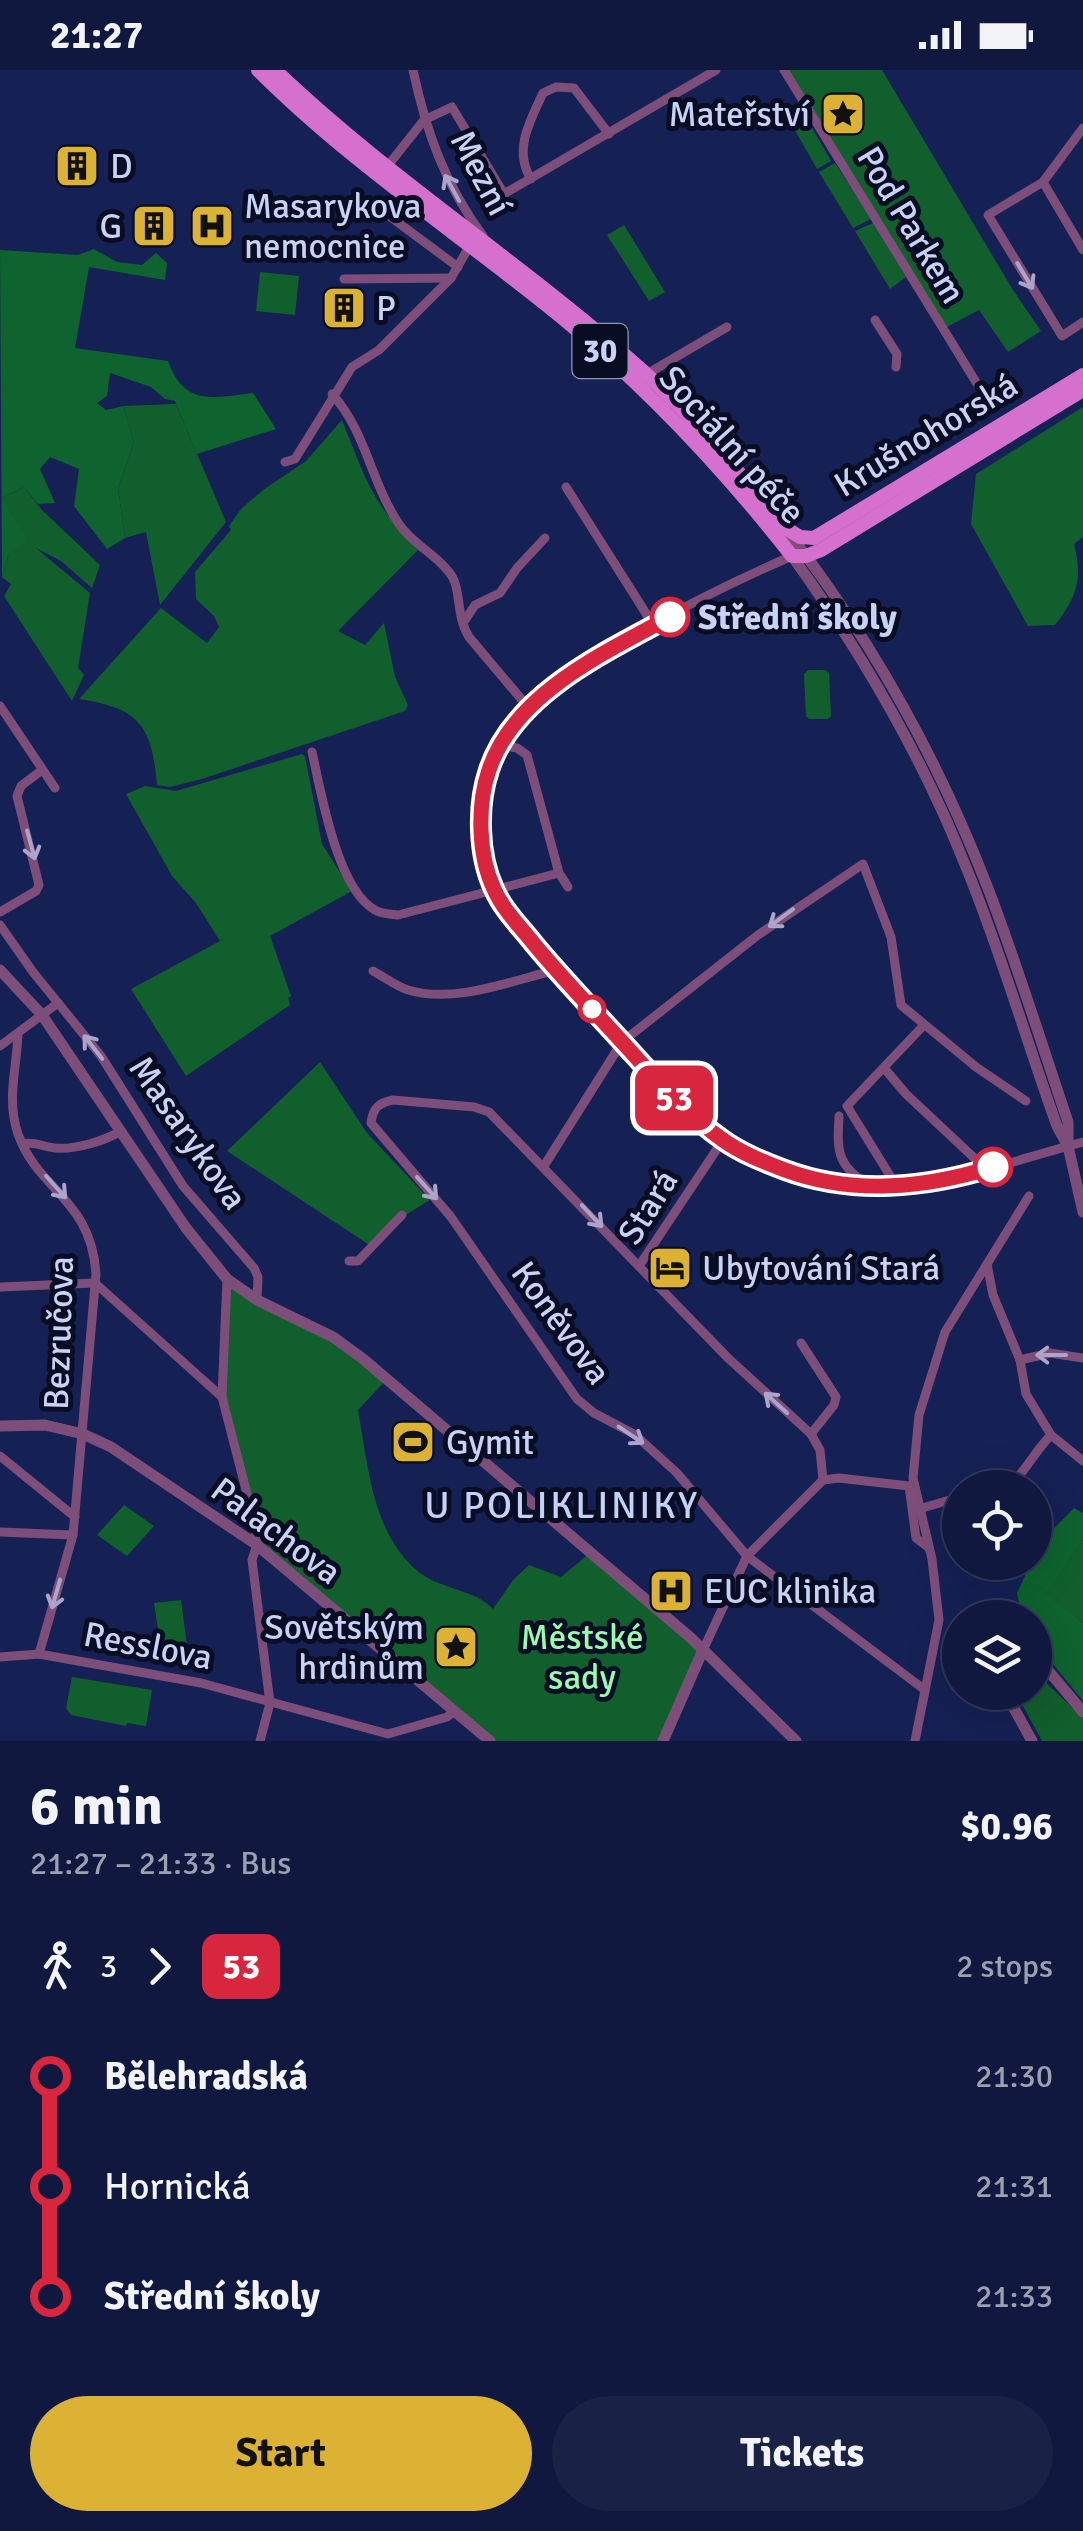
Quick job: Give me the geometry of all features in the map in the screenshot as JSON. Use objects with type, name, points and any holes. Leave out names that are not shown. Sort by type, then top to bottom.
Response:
[{"type":"main road","name":"Sociální péče","points":[[258,70],[335,143],[493,250],[646,374],[721,451],[782,533]]},
{"type":"main road","name":"Sociální péče","points":[[274,70],[382,174],[469,248],[559,315],[641,386],[782,533],[806,550]]},
{"type":"main road","name":"Krušnohorská","points":[[806,550],[1083,375]]},
{"type":"main road","name":"Krušnohorská","points":[[806,550],[1083,390]]},
{"type":"main road","points":[[782,533],[800,537],[806,550]]},
{"type":"street","name":"Mezní","points":[[414,70],[424,120],[443,172],[465,212],[493,250]]},
{"type":"street","points":[[424,120],[452,107],[504,194],[716,70]]},
{"type":"street","name":"Pod Parkem","points":[[784,70],[992,408]]},
{"type":"street","points":[[531,179],[522,150],[543,93],[556,87],[574,88],[609,134]]},
{"type":"street","name":"Mezní","points":[[382,174],[424,120]]},
{"type":"street","points":[[1083,128],[1042,182],[988,215],[1062,336],[1083,322]]},
{"type":"street","points":[[1042,182],[1083,250]]},
{"type":"street","points":[[373,204],[458,266]]},
{"type":"street","points":[[285,462],[295,458],[352,366],[379,350],[451,278],[469,248]]},
{"type":"street","points":[[344,279],[451,278]]},
{"type":"street","points":[[874,320],[896,354],[896,367]]},
{"type":"street","points":[[646,374],[727,326]]},
{"type":"street","points":[[332,394],[356,426],[371,472],[401,528],[452,576],[462,626],[528,708]]},
{"type":"street","points":[[566,487],[654,626]]},
{"type":"street","points":[[768,566],[782,533]]},
{"type":"street","points":[[462,626],[466,614],[500,593],[545,538]]},
{"type":"street","points":[[806,550],[654,626],[597,659],[528,708],[500,745],[488,770],[481,806],[483,845],[493,888],[556,970],[671,1095],[724,1140],[790,1172],[842,1184],[897,1187],[986,1169],[1083,1142]]},
{"type":"street","points":[[803,572],[806,550]]},
{"type":"street","points":[[806,550],[900,700],[962,824],[990,892],[1068,1122],[1068,1146]]},
{"type":"street","points":[[768,566],[790,566],[803,572],[866,667],[932,789],[967,868],[1051,1110],[1068,1146],[1083,1212]]},
{"type":"street","points":[[0,706],[55,788]]},
{"type":"street","points":[[500,745],[528,755],[560,873],[568,887]]},
{"type":"street","points":[[312,752],[340,862],[364,901],[376,911],[398,915],[560,873]]},
{"type":"street","points":[[0,912],[39,886],[18,796],[21,786],[42,770]]},
{"type":"street","points":[[639,1266],[544,1166],[622,1042],[758,934],[863,864],[891,936],[901,1004],[924,1026],[1026,1101]]},
{"type":"street","name":"Masarykova","points":[[0,924],[102,1056],[183,1186],[254,1268],[258,1277],[257,1300]]},
{"type":"street","name":"Masarykova","points":[[0,970],[42,1015],[186,1228],[227,1279],[257,1300],[332,1336],[362,1358],[703,1650],[796,1741]]},
{"type":"street","points":[[373,970],[406,990],[447,994],[556,970]]},
{"type":"street","points":[[0,1046],[58,1003]]},
{"type":"street","points":[[897,1187],[847,1106],[924,1026]]},
{"type":"street","name":"Bezručova","points":[[18,1033],[12,1100],[22,1144],[78,1213],[95,1257],[75,1517],[39,1654]]},
{"type":"street","points":[[884,1068],[986,1169]]},
{"type":"street","name":"Koněvova","points":[[544,1166],[490,1112],[393,1100],[380,1103],[373,1111],[371,1124],[382,1140],[447,1212],[577,1400],[634,1434],[677,1473],[747,1556],[925,1690]]},
{"type":"street","points":[[839,1116],[837,1139],[842,1162],[848,1172],[870,1186]]},
{"type":"street","points":[[22,1144],[64,1148],[121,1131]]},
{"type":"street","name":"Stará","points":[[724,1140],[639,1266],[728,1358],[811,1434]]},
{"type":"street","points":[[914,1741],[939,1620],[930,1548],[913,1478],[919,1415],[945,1332],[1029,1196]]},
{"type":"street","points":[[349,1261],[358,1261],[402,1214]]},
{"type":"street","points":[[987,1264],[992,1295],[1020,1360],[1026,1394],[1051,1435],[1083,1461]]},
{"type":"street","points":[[227,1279],[222,1396],[254,1521],[256,1545],[252,1560],[270,1703],[260,1741]]},
{"type":"street","points":[[0,1288],[95,1282],[222,1396]]},
{"type":"street","points":[[801,1343],[836,1397],[811,1434],[820,1450],[822,1480]]},
{"type":"street","points":[[1020,1360],[1050,1353],[1083,1358]]},
{"type":"street","name":"Palachova","points":[[0,1426],[44,1425],[83,1434],[111,1447],[256,1545],[490,1741]]},
{"type":"street","points":[[1027,1470],[1051,1435]]},
{"type":"street","points":[[0,1456],[75,1517]]},
{"type":"street","points":[[663,1741],[747,1556],[822,1480],[839,1478],[909,1486],[916,1538],[930,1548]]},
{"type":"street","points":[[919,1509],[942,1502]]},
{"type":"street","points":[[0,1532],[72,1534]]},
{"type":"street","name":"Resslova","points":[[0,1657],[39,1654],[202,1683],[389,1738],[454,1711]]},
{"type":"street","points":[[689,1683],[706,1672],[732,1678]]},
{"type":"street","points":[[1052,1675],[1083,1712]]},
{"type":"street","points":[[1015,1710],[1032,1741]]},
{"type":"green space","points":[[788,70],[882,70],[1041,331],[1008,352],[979,310],[945,328]]},
{"type":"green space","points":[[798,103],[831,161],[817,169],[784,111]]},
{"type":"green space","points":[[835,163],[871,219],[853,228],[819,172]]},
{"type":"green space","points":[[873,223],[906,277],[890,289],[855,231]]},
{"type":"green space","points":[[624,225],[665,292],[649,301],[607,235]]},
{"type":"green space","points":[[94,249],[117,262],[142,265],[156,253],[167,263],[165,280],[89,267],[75,348],[168,361],[182,386],[201,396],[253,393],[276,429],[197,454],[175,401],[165,399],[151,387],[110,373],[107,396],[97,403],[106,410],[123,406],[134,443],[118,488],[125,538],[107,549],[74,506],[79,469],[50,457],[40,469],[55,503],[38,504],[24,487],[2,498],[28,540],[9,553],[2,577],[0,250],[78,255]]},
{"type":"green space","points":[[260,272],[299,276],[295,315],[256,311]]},
{"type":"green space","points":[[176,404],[226,522],[160,605],[146,532],[125,538],[118,488],[134,443],[123,406]]},
{"type":"green space","points":[[1083,407],[1083,537],[1074,544],[1076,587],[1055,625],[1028,626],[971,524],[976,474]]},
{"type":"green space","points":[[342,420],[371,489],[418,550],[338,631],[365,645],[384,623],[395,677],[408,705],[405,711],[202,779],[170,787],[157,785],[151,748],[139,723],[116,708],[79,699],[161,608],[207,643],[219,627],[214,616],[196,599],[195,572],[231,530],[229,526],[241,509],[306,461]]},
{"type":"green space","points":[[24,487],[42,510],[100,565],[92,588],[61,561],[36,548],[90,593],[78,668],[84,675],[72,701],[4,596],[11,584],[2,577],[9,553],[2,498]]},
{"type":"green space","points":[[808,670],[829,673],[828,719],[806,716],[804,674]]},
{"type":"green space","points":[[302,754],[322,844],[352,891],[270,936],[291,996],[290,1005],[186,1076],[131,989],[220,941],[196,903],[172,876],[126,794],[145,786],[176,791]]},
{"type":"green space","points":[[320,1062],[367,1133],[430,1200],[402,1217],[374,1248],[227,1151]]},
{"type":"green space","name":"Městské sady","points":[[227,1279],[333,1337],[387,1379],[358,1410],[365,1453],[375,1498],[391,1539],[420,1573],[493,1609],[529,1565],[561,1577],[590,1553],[703,1650],[663,1741],[490,1741],[257,1545],[222,1397]]},
{"type":"green space","points":[[124,1505],[154,1526],[127,1556],[97,1535]]},
{"type":"green space","points":[[1074,1508],[1083,1513],[1083,1540],[1046,1592],[1083,1623],[1083,1701],[1052,1663],[1052,1600],[1018,1600],[1017,1593],[1023,1580],[1052,1580],[1052,1531]]},
{"type":"green space","points":[[1083,1540],[1083,1623],[1045,1592]]},
{"type":"green space","points":[[181,1600],[187,1645],[161,1649],[154,1603]]},
{"type":"green space","points":[[72,1677],[152,1690],[146,1726],[71,1715],[66,1708]]},
{"type":"green space","points":[[1052,1688],[1083,1718],[1083,1741],[1042,1741],[1025,1710],[1052,1710]]},
{"type":"bus line","name":"53","points":[[670,617],[552,689],[528,708],[505,736],[488,770],[481,806],[483,845],[493,888],[556,970],[671,1095],[724,1140],[758,1159],[790,1172],[842,1184],[897,1187],[993,1167]]},
{"type":"place","name":"Mateřství","points":[[843,114]]},
{"type":"place","name":"D","points":[[77,166]]},
{"type":"place","name":"G","points":[[154,226]]},
{"type":"place","name":"Masarykova nemocnice","points":[[212,226]]},
{"type":"place","name":"P","points":[[344,308]]},
{"type":"place","name":"Střední školy","points":[[670,617]]},
{"type":"place","name":"Ubytování Stará","points":[[670,1268]]},
{"type":"place","name":"Gymit","points":[[413,1442]]},
{"type":"place","name":"EUC klinika","points":[[671,1591]]},
{"type":"place","name":"Sovětským hrdinům","points":[[456,1647]]},
{"type":"district","name":"U POLIKLINIKY","points":[[562,1505]]}]
